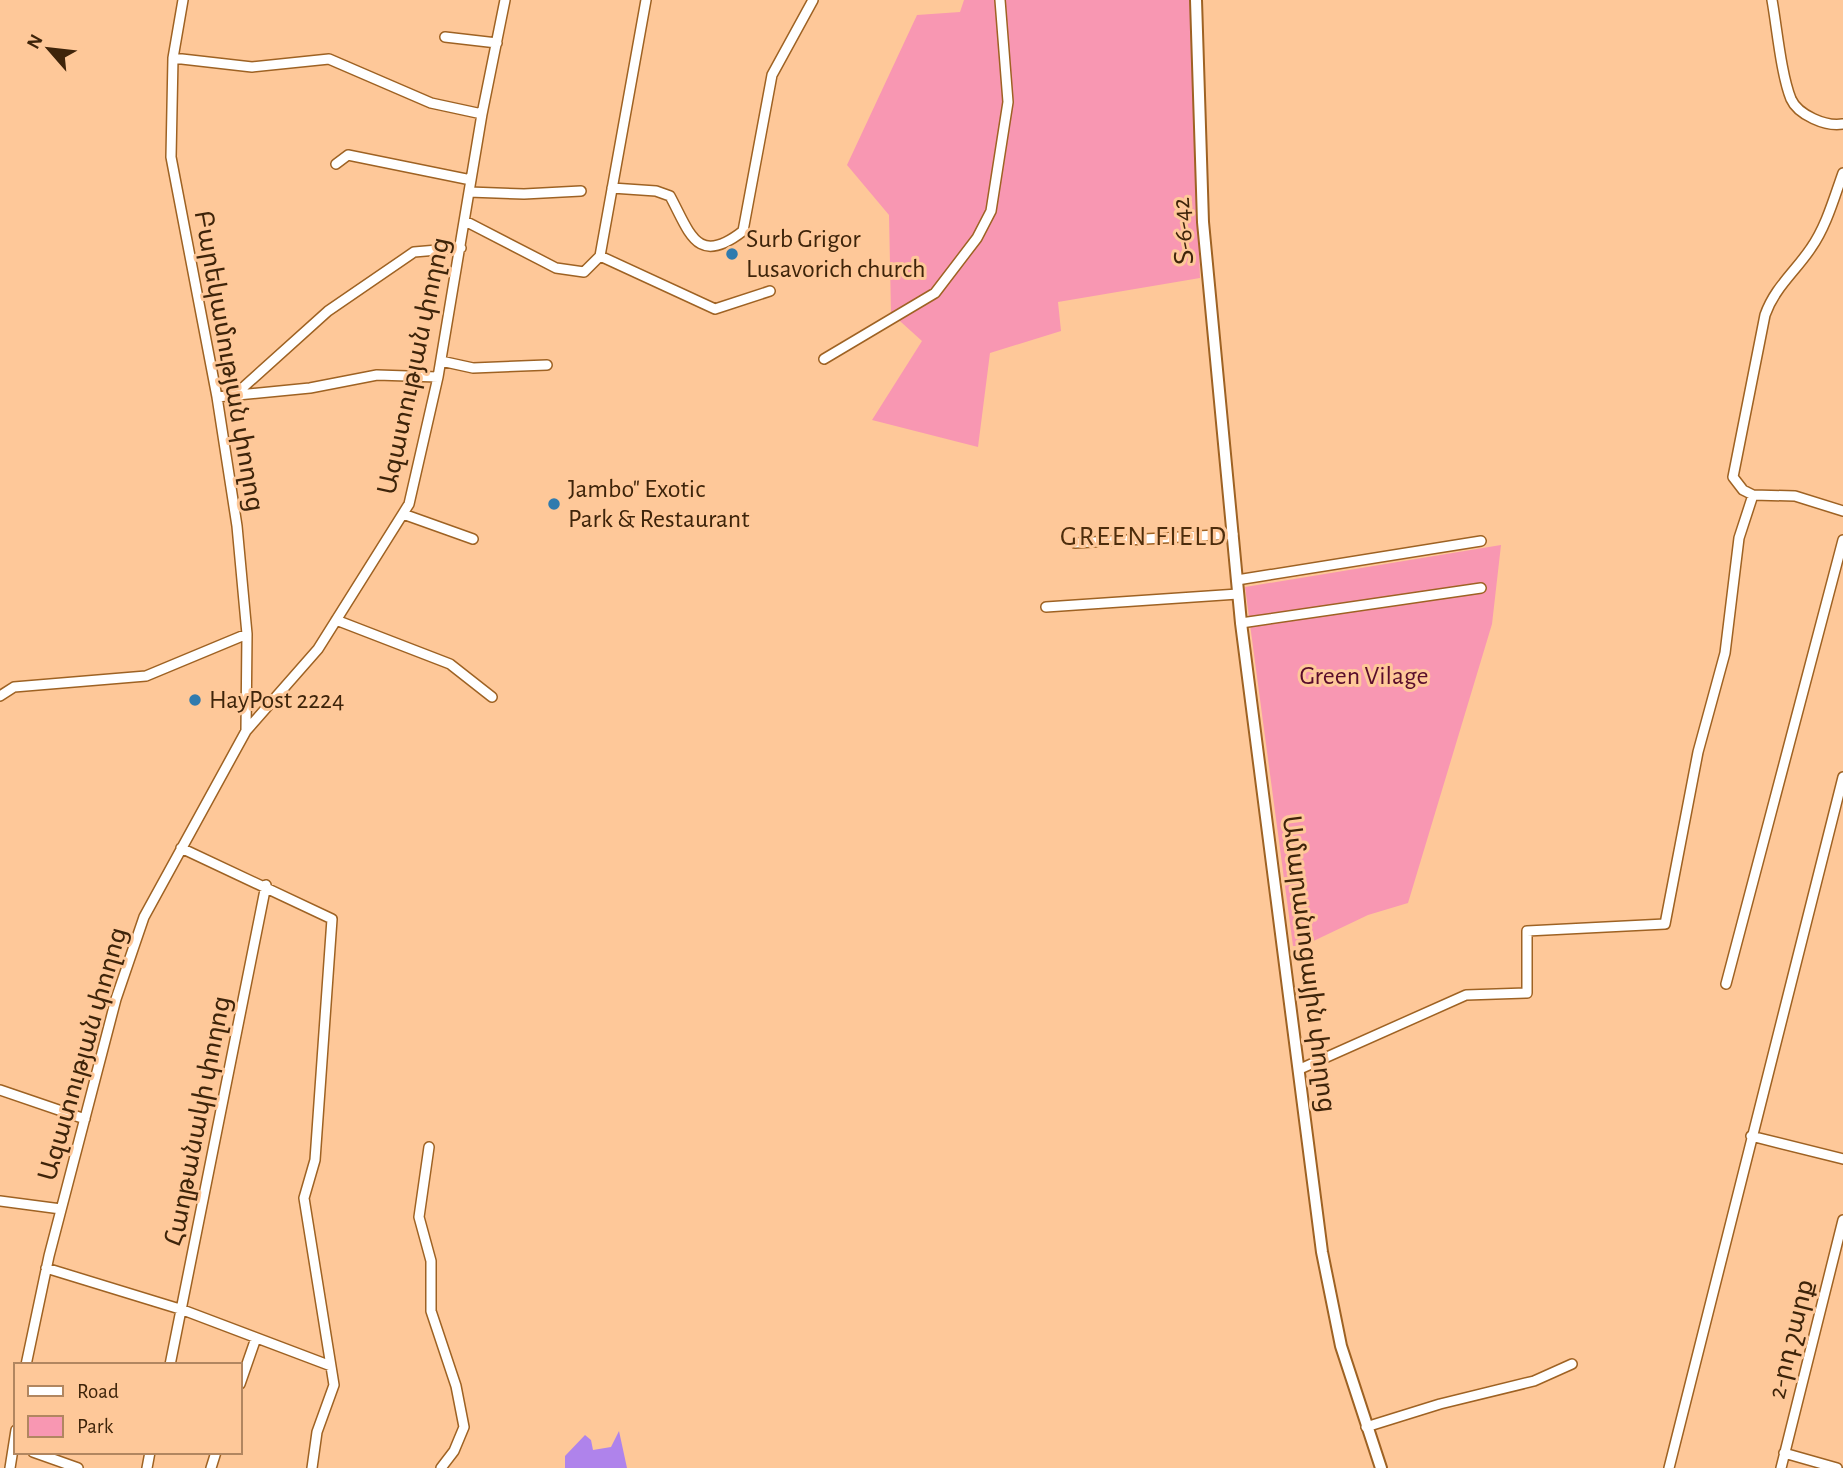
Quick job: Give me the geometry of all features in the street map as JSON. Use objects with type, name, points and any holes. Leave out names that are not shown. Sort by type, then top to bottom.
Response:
[{"type":"main road","name":"Տ-6-42","points":[[1196,0],[1203,222],[1226,459]]},
{"type":"main road","name":"Ամարանոցային փողոց","points":[[1226,459],[1241,623],[1322,1252],[1341,1346],[1381,1468]]},
{"type":"street","name":"Բարեկամության փողոց","points":[[183,0],[173,58],[171,157],[217,397],[237,526],[247,634],[246,731]]},
{"type":"street","name":"Ազատության փողոց","points":[[26,1363],[46,1268],[123,973],[144,917],[246,731],[317,649],[409,504],[438,377],[482,114],[505,0]]},
{"type":"street","points":[[465,221],[556,268],[584,272],[600,256],[646,0]]},
{"type":"street","points":[[612,188],[656,191],[670,196],[690,238],[697,244],[722,246],[743,231],[772,75],[813,0]]},
{"type":"street","points":[[824,359],[935,293],[977,238],[990,211],[1007,102],[1000,0]]},
{"type":"street","points":[[1772,0],[1792,100],[1807,116],[1835,125],[1843,124]]},
{"type":"street","points":[[445,37],[497,43]]},
{"type":"street","points":[[173,58],[252,67],[329,59],[431,103],[482,114]]},
{"type":"street","points":[[336,164],[348,155],[471,180]]},
{"type":"street","points":[[1843,173],[1812,248],[1783,281],[1771,299],[1765,315],[1733,477],[1743,490],[1753,495],[1795,496],[1843,511]]},
{"type":"street","points":[[469,191],[524,194],[581,191]]},
{"type":"street","points":[[238,392],[328,311],[414,252],[461,247]]},
{"type":"street","points":[[600,256],[715,309],[770,291]]},
{"type":"street","points":[[441,361],[472,368],[547,365]]},
{"type":"street","points":[[217,397],[238,392],[310,388],[377,374],[438,377]]},
{"type":"street","points":[[1300,1069],[1466,995],[1527,993],[1527,931],[1665,924],[1698,752],[1725,653],[1739,538],[1753,495]]},
{"type":"street","points":[[403,514],[473,539]]},
{"type":"street","points":[[1075,543],[1233,534]]},
{"type":"street","points":[[1726,984],[1843,540]]},
{"type":"street","points":[[1237,580],[1481,541]]},
{"type":"street","points":[[1241,623],[1480,588]]},
{"type":"street","points":[[1046,607],[1238,594]]},
{"type":"street","points":[[336,620],[450,664],[492,696]]},
{"type":"street","points":[[0,696],[14,687],[146,676],[247,634]]},
{"type":"street","points":[[1668,1468],[1843,777]]},
{"type":"street","points":[[181,848],[266,885],[332,919],[315,1160],[304,1198],[334,1385],[317,1432],[312,1468]]},
{"type":"street","name":"Հաղթանակի փողոց","points":[[170,1363],[266,885]]},
{"type":"street","points":[[0,1090],[85,1119]]},
{"type":"street","points":[[1751,1136],[1843,1159]]},
{"type":"street","points":[[429,1147],[419,1217],[431,1261],[431,1311],[456,1386],[464,1427],[454,1451],[441,1468]]},
{"type":"street","points":[[0,1201],[61,1209]]},
{"type":"street","name":"2-րդ շարք","points":[[1781,1468],[1843,1220]]},
{"type":"street","points":[[46,1268],[183,1310],[331,1366]]},
{"type":"street","points":[[242,1378],[256,1338]]},
{"type":"street","points":[[1366,1427],[1440,1404],[1534,1381],[1572,1364]]},
{"type":"street","points":[[10,1468],[14,1450]]},
{"type":"street","points":[[1784,1453],[1837,1468]]},
{"type":"street","points":[[39,1454],[78,1468]]},
{"type":"green space","points":[[964,0],[1190,0],[1200,278],[1058,302],[1061,331],[990,353],[978,447],[872,420],[922,341],[891,313],[889,215],[847,165],[917,15],[960,12]]},
{"type":"green space","name":"Green Vilage","points":[[1501,545],[1492,624],[1408,903],[1368,915],[1303,946],[1293,946],[1245,587]]},
{"type":"shaded area","points":[[619,1431],[627,1468],[565,1468],[565,1456],[585,1435],[591,1440],[593,1450],[611,1447]]},
{"type":"place","name":"Surb Grigor Lusavorich church","points":[[732,254]]},
{"type":"place","name":"Jambo\" Exotic Park & Restaurant","points":[[554,504]]},
{"type":"place","name":"HayPost 2224","points":[[195,700]]},
{"type":"district","name":"GREEN FIELD","points":[[1144,537]]}]
